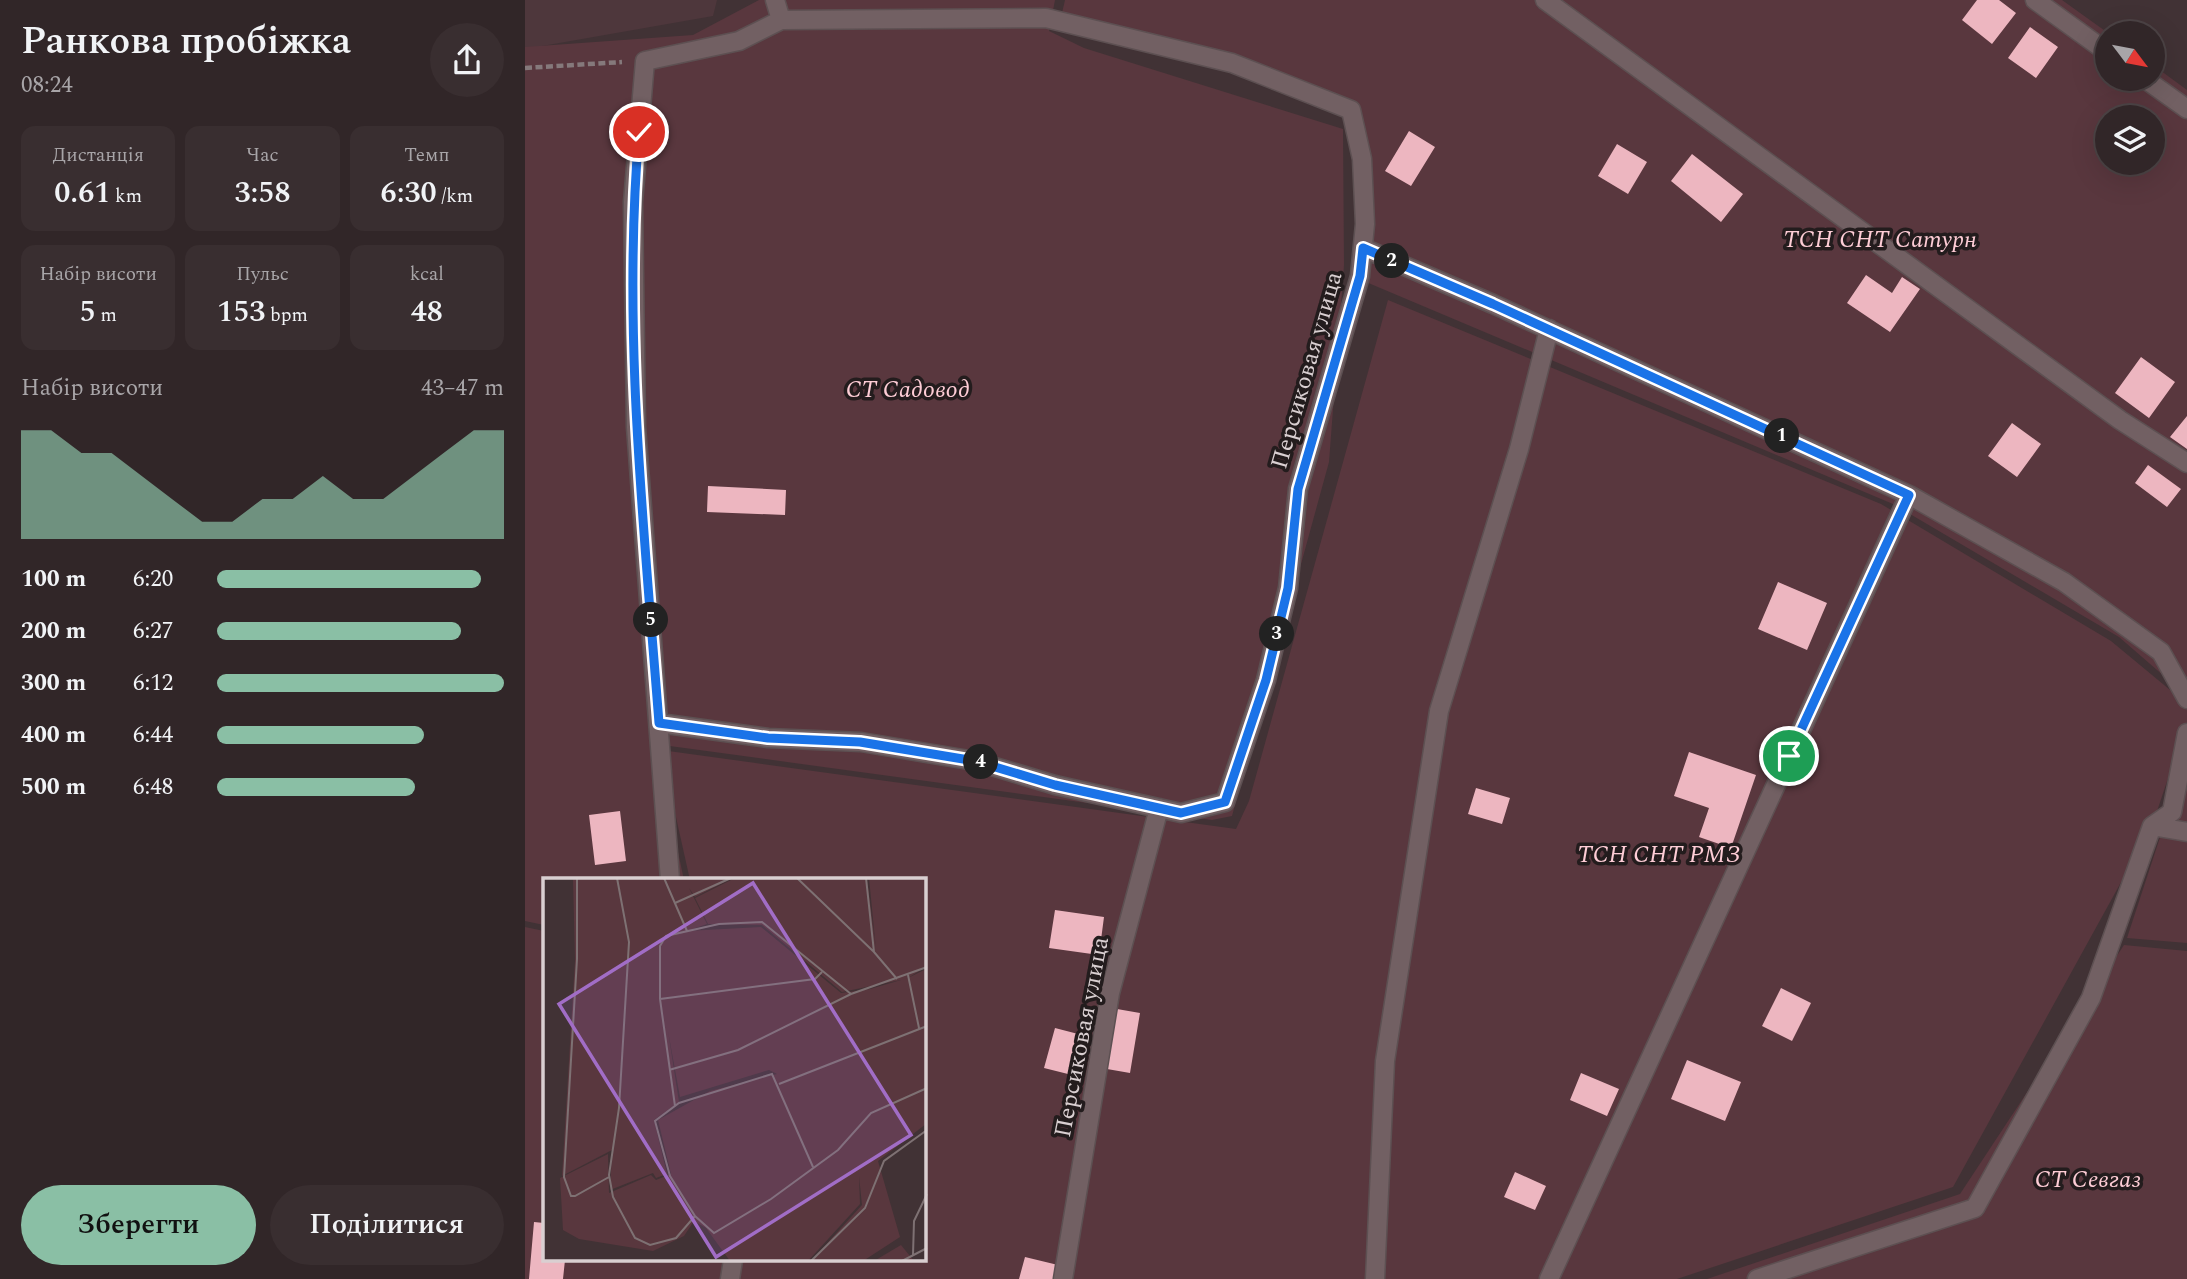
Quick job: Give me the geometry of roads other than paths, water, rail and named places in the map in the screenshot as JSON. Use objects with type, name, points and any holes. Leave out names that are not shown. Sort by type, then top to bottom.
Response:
[{"type":"street","points":[[670,878],[636,427],[633,202],[645,61],[739,41],[781,20],[775,0]]},
{"type":"street","points":[[1545,0],[2120,420],[2187,463]]},
{"type":"street","points":[[2035,0],[2095,43]]},
{"type":"street","name":"Персиковая улица","points":[[781,20],[1046,18],[1232,63],[1351,110],[1362,159],[1365,225],[1360,276],[1298,489],[1288,588],[1266,680],[1225,802],[1181,813],[1159,808],[1111,993],[1063,1279]]},
{"type":"street","points":[[2162,91],[2187,109]]},
{"type":"street","points":[[1363,248],[1549,329],[1909,495],[2064,582],[2161,652],[2187,699]]},
{"type":"street","points":[[1375,1279],[1385,1061],[1439,711],[1519,449],[1549,329]]},
{"type":"street","points":[[1549,1279],[1909,495]]},
{"type":"street","points":[[659,723],[768,738],[860,742],[975,761],[1055,785],[1159,808]]},
{"type":"street","points":[[1756,1279],[1975,1208],[2091,998],[2152,826],[2172,812],[2187,733]]},
{"type":"street","points":[[2152,826],[2187,832]]},
{"type":"park label","name":"ТСН СНТ Сатурн","points":[[1880,239]]},
{"type":"park label","name":"СТ Садовод","points":[[908,389]]},
{"type":"park label","name":"ТСН СНТ РМЗ","points":[[1659,854]]},
{"type":"park label","name":"СТ Севгаз","points":[[2088,1179]]}]
